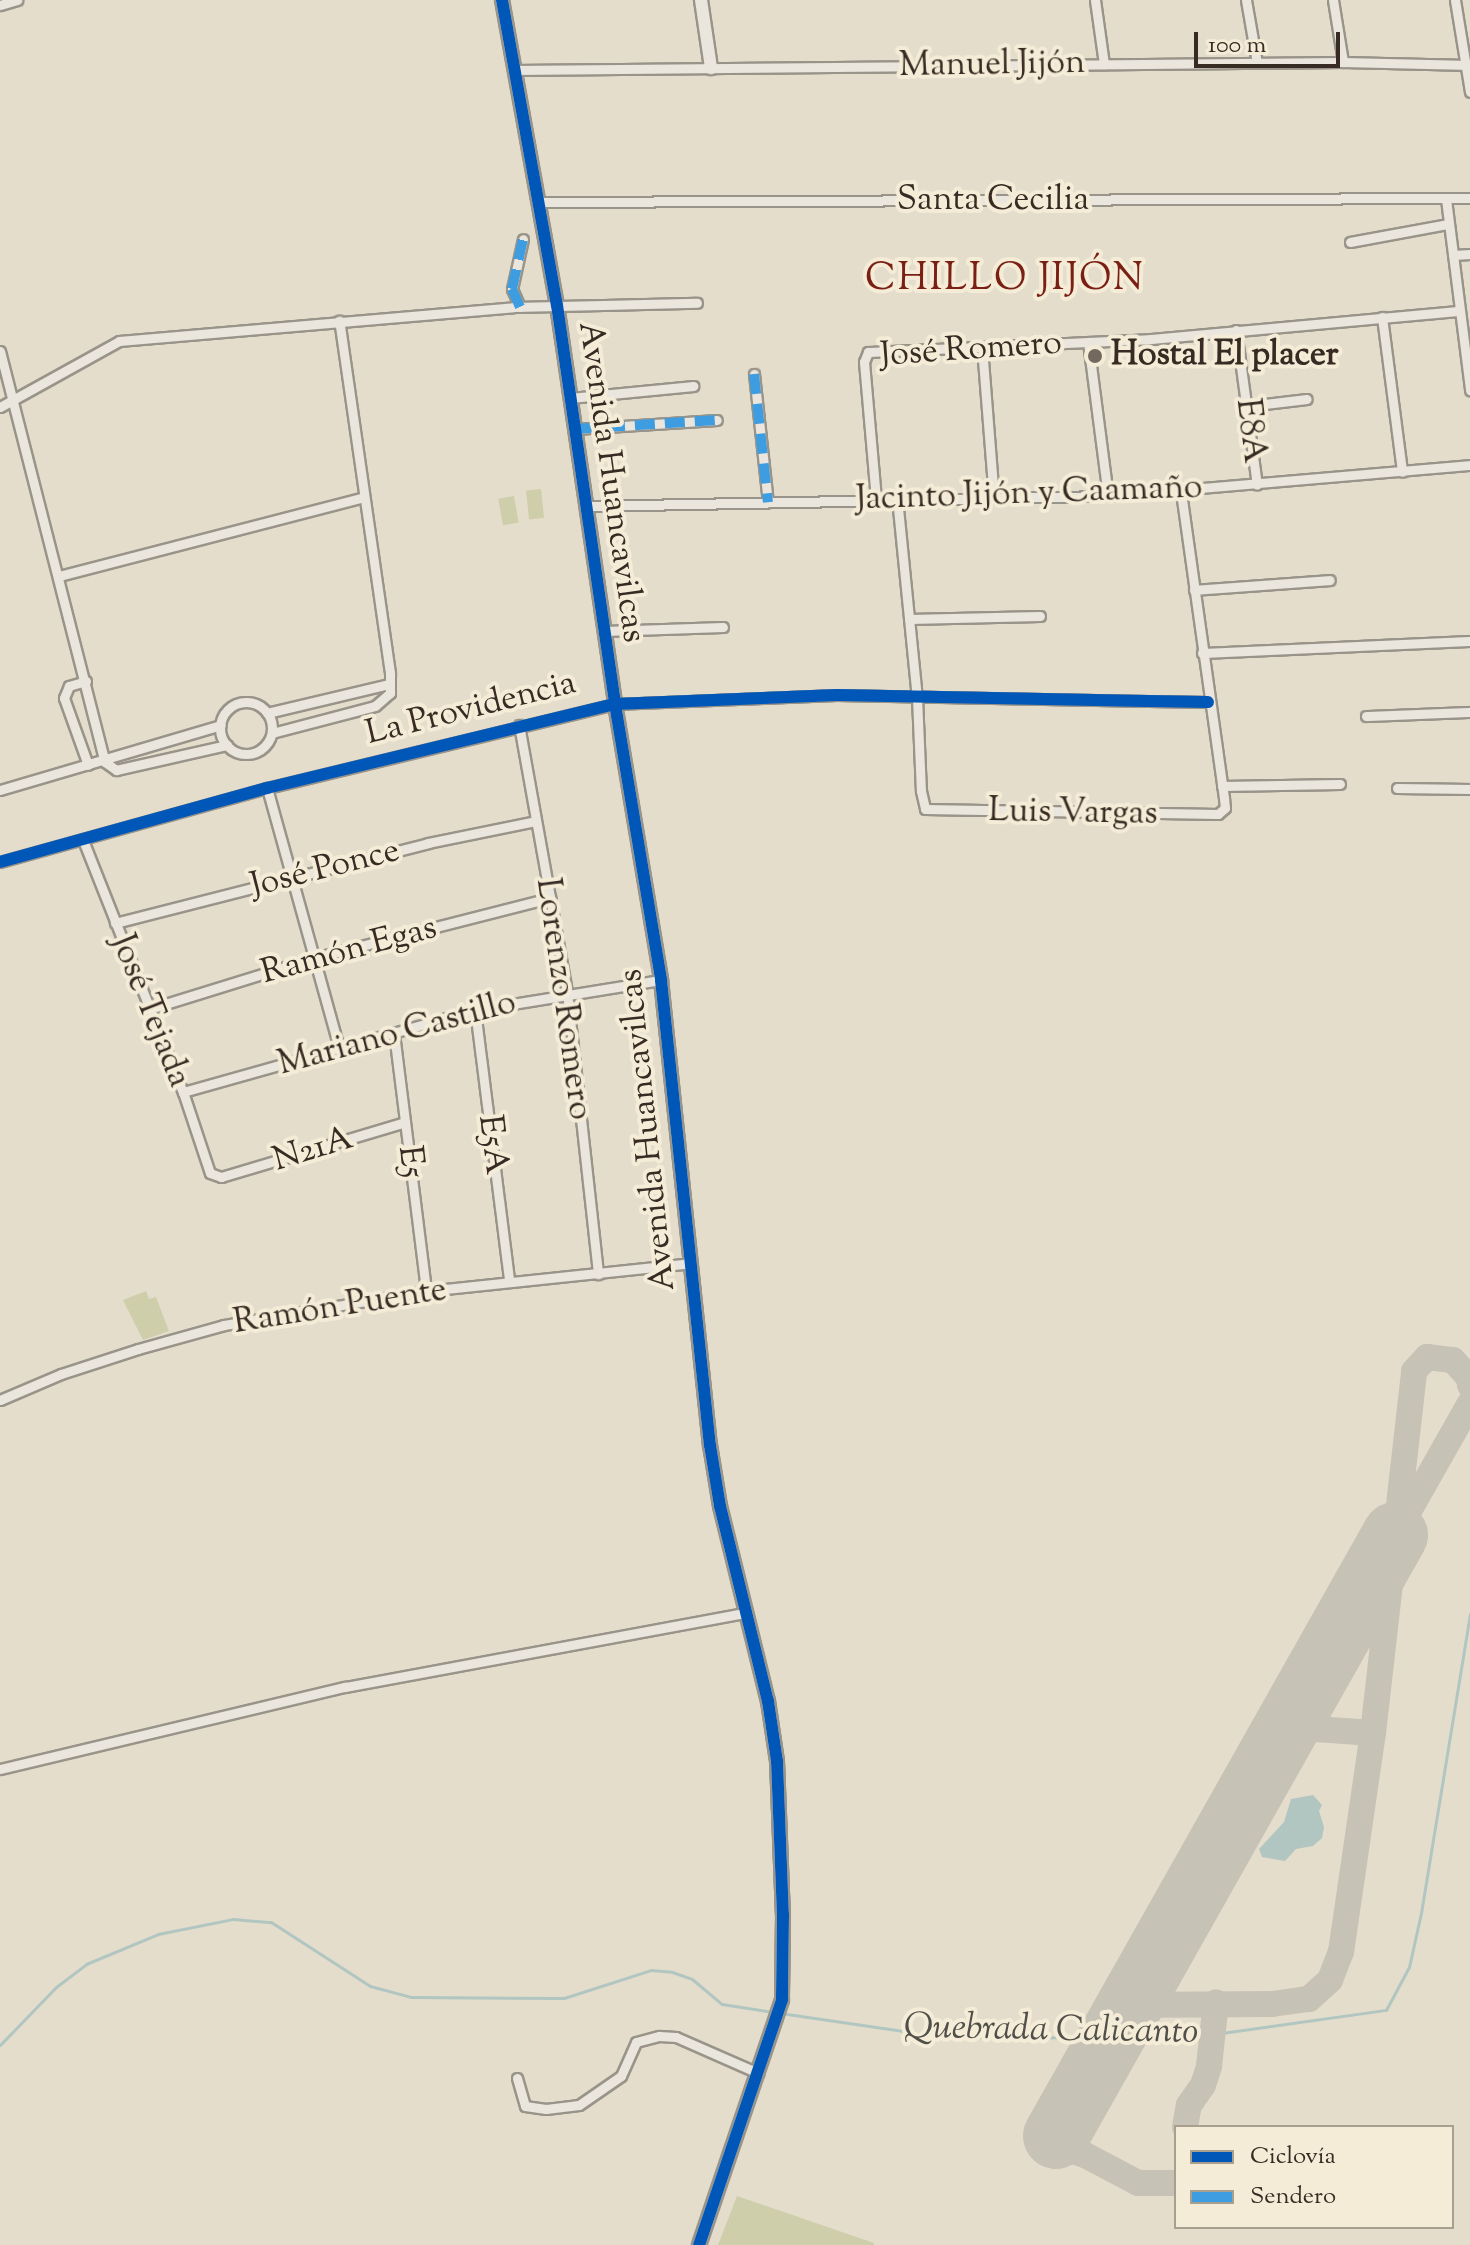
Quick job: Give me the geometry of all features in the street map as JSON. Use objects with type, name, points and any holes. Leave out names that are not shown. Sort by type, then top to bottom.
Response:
[{"type":"street","points":[[0,5],[17,0]]},
{"type":"street","name":"Avenida Huancavilcas","points":[[502,0],[557,305],[615,704],[661,980],[710,1445],[745,1613],[768,1701],[777,1761],[783,1915],[782,2000],[699,2245]]},
{"type":"street","points":[[701,0],[711,68]]},
{"type":"street","points":[[1095,0],[1104,64]]},
{"type":"street","points":[[1246,0],[1257,63]]},
{"type":"street","points":[[1333,0],[1343,62]]},
{"type":"street","points":[[1455,0],[1470,92]]},
{"type":"street","name":"Manuel Jijón","points":[[514,70],[1343,62],[1468,65]]},
{"type":"street","name":"Santa Cecilia","points":[[540,202],[1470,198]]},
{"type":"street","points":[[1446,199],[1459,311],[1467,341],[1470,390]]},
{"type":"street","points":[[1350,242],[1448,224]]},
{"type":"street","points":[[520,307],[512,289],[523,239]]},
{"type":"street","points":[[1453,255],[1470,254]]},
{"type":"street","points":[[0,407],[119,341],[520,307],[697,303]]},
{"type":"street","name":"José Romero","points":[[876,499],[864,356],[868,352],[1088,342],[1459,311]]},
{"type":"street","points":[[1382,317],[1402,472]]},
{"type":"street","points":[[272,733],[375,706],[390,693],[339,321]]},
{"type":"street","name":"E8A","points":[[1236,330],[1257,485]]},
{"type":"street","points":[[1088,342],[1108,496]]},
{"type":"street","points":[[982,347],[994,499]]},
{"type":"street","points":[[0,351],[5,386],[14,400],[105,762],[116,770],[227,745]]},
{"type":"street","points":[[754,374],[768,502]]},
{"type":"street","points":[[570,398],[693,386]]},
{"type":"street","points":[[1248,406],[1307,399]]},
{"type":"street","points":[[575,429],[717,420]]},
{"type":"street","name":"Jacinto Jijón y Caamaño","points":[[586,506],[1108,496],[1470,465]]},
{"type":"street","points":[[1181,491],[1222,786],[1340,784]]},
{"type":"street","points":[[59,576],[364,497]]},
{"type":"street","points":[[897,498],[917,697]]},
{"type":"street","points":[[1194,590],[1330,580]]},
{"type":"street","points":[[909,619],[1040,616]]},
{"type":"street","points":[[604,631],[723,627]]},
{"type":"street","points":[[1202,653],[1470,641]]},
{"type":"street","points":[[86,681],[69,686],[64,692],[88,765]]},
{"type":"street","points":[[267,713],[389,684]]},
{"type":"street","name":"La Providencia","points":[[0,862],[267,788],[615,704],[837,695],[1208,702]]},
{"type":"street","name":"Luis Vargas","points":[[917,697],[921,791],[928,811],[1218,814],[1225,808],[1222,786]]},
{"type":"street","points":[[250,702],[267,713],[272,733],[268,742],[253,753],[234,751],[227,745],[221,725],[224,715],[240,703],[250,702]]},
{"type":"street","points":[[1366,716],[1470,712]]},
{"type":"street","points":[[0,790],[105,762],[115,754],[221,725]]},
{"type":"street","name":"Lorenzo Romero","points":[[519,725],[567,992],[598,1274]]},
{"type":"street","points":[[267,788],[339,1048]]},
{"type":"street","points":[[1397,788],[1470,789]]},
{"type":"street","name":"José Ponce","points":[[115,923],[292,877],[536,821]]},
{"type":"street","name":"José Tejada","points":[[83,840],[183,1092],[210,1173],[221,1177]]},
{"type":"street","name":"Ramón Egas","points":[[149,1009],[314,958],[550,898]]},
{"type":"street","name":"Mariano Castillo","points":[[183,1092],[475,1010],[567,992],[661,980]]},
{"type":"street","name":"E5A","points":[[475,1010],[509,1281]]},
{"type":"street","name":"E5","points":[[394,1033],[426,1291]]},
{"type":"street","name":"N21A","points":[[221,1177],[405,1122]]},
{"type":"street","name":"Ramón Puente","points":[[0,1400],[61,1374],[224,1325],[426,1291],[691,1263]]},
{"type":"street","points":[[0,1769],[345,1687],[745,1613]]},
{"type":"street","points":[[517,2078],[525,2106],[546,2109],[579,2105],[621,2076],[636,2042],[659,2036],[676,2037],[758,2073]]},
{"type":"green space","points":[[541,489],[544,518],[529,519],[526,491]]},
{"type":"green space","points":[[514,496],[519,523],[503,525],[498,499]]},
{"type":"green space","points":[[146,1291],[149,1299],[156,1297],[169,1331],[143,1340],[123,1300]]},
{"type":"green space","points":[[737,2196],[874,2243],[874,2245],[718,2245]]},
{"type":"shaded area","points":[[1313,1795],[1322,1805],[1319,1811],[1324,1827],[1322,1838],[1313,1846],[1296,1849],[1285,1861],[1262,1857],[1259,1849],[1284,1822],[1291,1799]]},
{"type":"waterway","name":"Quebrada Calicanto","points":[[780,2013],[944,2037],[1186,2038],[1386,2010],[1409,1967],[1421,1913],[1470,1614]]},
{"type":"waterway","name":"Quebrada Calicanto","points":[[0,2045],[56,1987],[86,1964],[158,1934],[233,1919],[271,1922],[370,1986],[411,1997],[564,1998],[651,1970],[672,1972],[692,1979],[722,2004],[773,2012]]},
{"type":"taxiway","points":[[1130,2005],[1272,2004],[1309,1999],[1330,1980],[1341,1952],[1373,1733],[1414,1371],[1427,1357],[1453,1360],[1469,1378],[1470,1385]]},
{"type":"taxiway","points":[[1401,1525],[1470,1403]]},
{"type":"taxiway","points":[[1287,1727],[1373,1733]]},
{"type":"taxiway","points":[[1185,2125],[1189,2105],[1203,2085],[1209,2066],[1216,2002]]},
{"type":"taxiway","points":[[1056,2136],[1057,2146],[1085,2155],[1138,2183],[1174,2183]]},
{"type":"runway","points":[[1056,2136],[1395,1535]]},
{"type":"marked path","points":[[520,307],[512,289],[523,239]]},
{"type":"marked path","points":[[754,374],[768,502]]},
{"type":"marked path","points":[[575,429],[717,420]]},
{"type":"cycle path","points":[[502,0],[557,305],[615,704],[661,980],[710,1445],[720,1506],[768,1701],[777,1761],[783,1915],[782,2000],[699,2245]]},
{"type":"cycle path","points":[[0,862],[267,788],[615,704],[837,695],[1208,702]]},
{"type":"place","name":"Hostal El placer","points":[[1095,356]]},
{"type":"district","name":"CHILLO JIJÓN","points":[[1005,281]]}]
